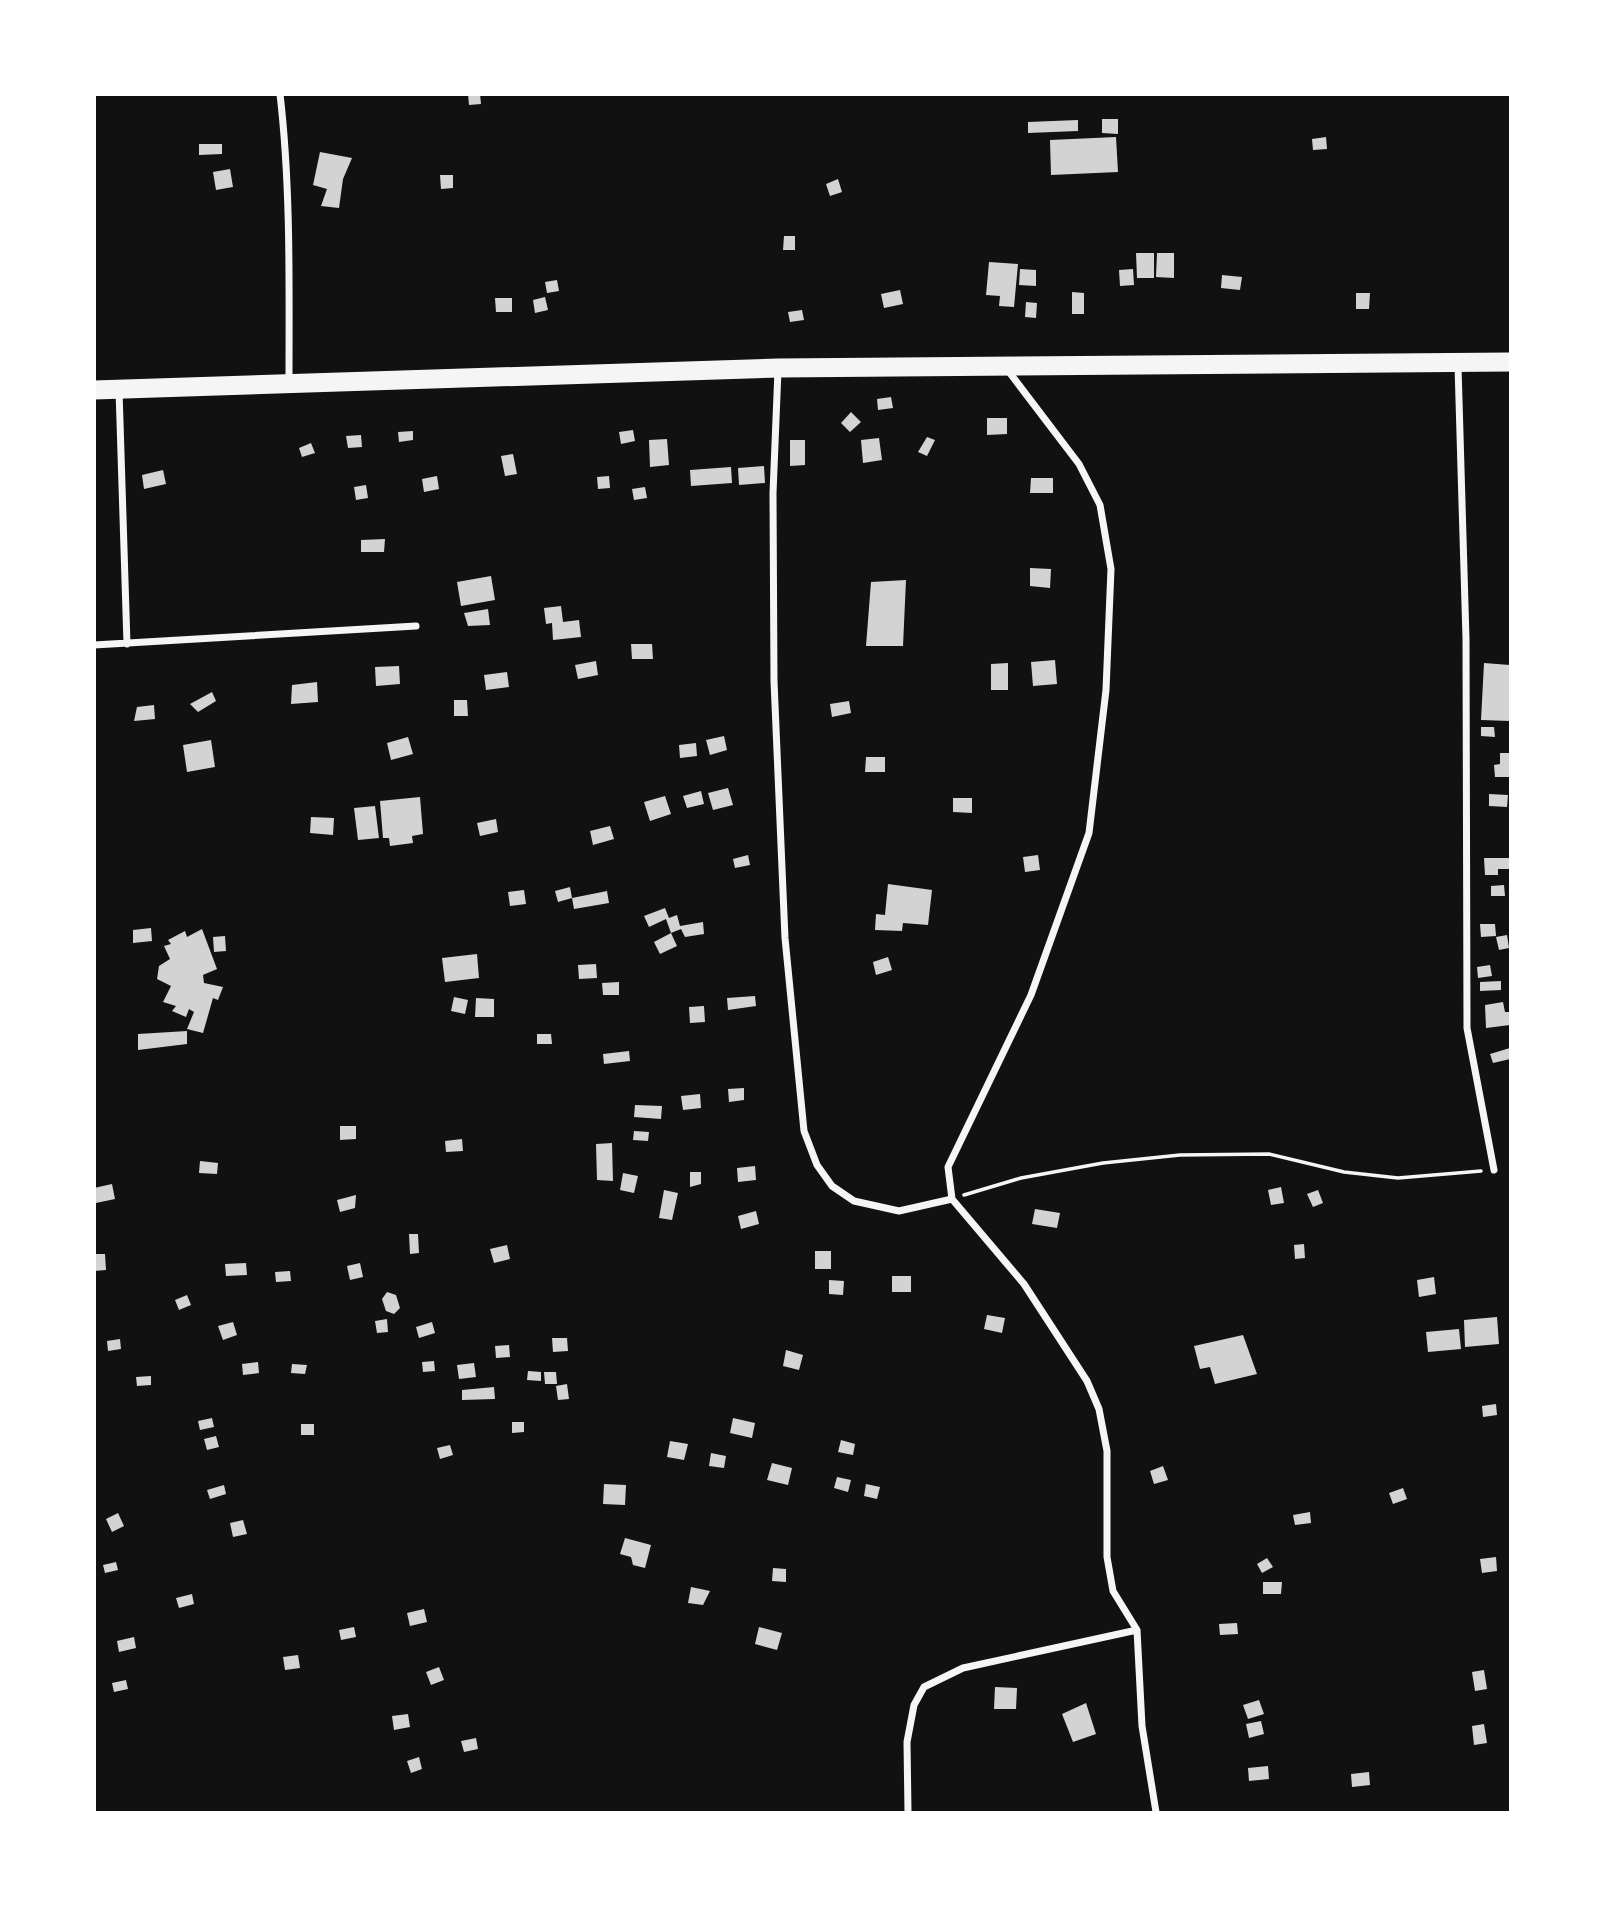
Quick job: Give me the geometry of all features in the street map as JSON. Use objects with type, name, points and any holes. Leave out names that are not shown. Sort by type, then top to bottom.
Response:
[{"type":"highway","points":[[94,390],[778,368],[1510,362]]},
{"type":"street","points":[[280,94],[287,225],[289,382]]},
{"type":"street","points":[[1457,362],[1466,639],[1467,1028],[1494,1170]]},
{"type":"street","points":[[1004,365],[1079,464],[1100,505],[1108,535],[1111,569],[1106,690],[1089,834],[1031,995],[948,1167],[952,1199],[1024,1284],[1087,1381],[1099,1409],[1107,1451],[1104,1519],[1113,1591],[1138,1630],[1142,1726],[1156,1812]]},
{"type":"street","points":[[778,368],[772,493],[774,681],[785,939],[804,1131],[817,1165],[832,1186],[854,1201],[899,1211],[952,1199]]},
{"type":"street","points":[[119,390],[127,644]]},
{"type":"street","points":[[94,645],[416,626]]},
{"type":"street","points":[[908,1812],[907,1742],[914,1705],[923,1687],[963,1668],[1138,1630]]},
{"type":"path","points":[[952,1199],[1021,1178],[1103,1163],[1180,1155],[1269,1154],[1344,1172],[1398,1178],[1494,1170]]},
{"type":"building","points":[[468,94],[480,94],[481,104],[469,105]]},
{"type":"building","points":[[1102,119],[1118,119],[1118,134],[1102,133]]},
{"type":"building","points":[[1078,120],[1078,131],[1028,133],[1028,122]]},
{"type":"building","points":[[1116,137],[1118,172],[1051,175],[1050,140]]},
{"type":"building","points":[[1326,137],[1327,149],[1313,150],[1312,139]]},
{"type":"building","points":[[199,144],[222,144],[222,154],[199,155]]},
{"type":"building","points":[[320,152],[352,158],[343,179],[339,208],[321,206],[327,189],[313,185]]},
{"type":"building","points":[[230,169],[233,187],[216,190],[213,172]]},
{"type":"building","points":[[440,175],[453,175],[453,188],[441,189]]},
{"type":"building","points":[[838,179],[842,192],[830,196],[826,184]]},
{"type":"building","points":[[784,236],[795,236],[795,250],[783,250]]},
{"type":"building","points":[[1136,253],[1154,253],[1154,278],[1137,278]]},
{"type":"building","points":[[1157,253],[1174,253],[1174,278],[1156,277]]},
{"type":"building","points":[[989,262],[1018,264],[1014,307],[999,306],[1000,296],[986,295]]},
{"type":"building","points":[[1020,269],[1036,270],[1036,286],[1019,285]]},
{"type":"building","points":[[1133,269],[1134,285],[1120,286],[1119,270]]},
{"type":"building","points":[[1222,275],[1242,277],[1240,290],[1221,288]]},
{"type":"building","points":[[557,280],[559,291],[547,293],[545,282]]},
{"type":"building","points":[[900,290],[903,304],[884,308],[881,294]]},
{"type":"building","points":[[1072,292],[1084,293],[1084,314],[1072,314]]},
{"type":"building","points":[[1356,293],[1370,293],[1369,309],[1356,309]]},
{"type":"building","points":[[545,297],[548,310],[535,313],[533,300]]},
{"type":"building","points":[[495,298],[512,298],[512,312],[496,312]]},
{"type":"building","points":[[1026,302],[1037,303],[1036,318],[1025,317]]},
{"type":"building","points":[[802,310],[804,320],[790,322],[788,312]]},
{"type":"building","points":[[891,397],[893,408],[878,410],[877,399]]},
{"type":"building","points":[[851,412],[861,422],[850,432],[841,423]]},
{"type":"building","points":[[987,418],[1007,418],[1007,434],[987,435]]},
{"type":"building","points":[[633,430],[635,441],[621,444],[619,432]]},
{"type":"building","points":[[413,431],[413,440],[399,442],[398,432]]},
{"type":"building","points":[[361,435],[362,447],[348,448],[346,436]]},
{"type":"building","points":[[927,437],[935,440],[927,456],[918,452]]},
{"type":"building","points":[[879,438],[882,460],[863,463],[861,440]]},
{"type":"building","points":[[667,439],[669,465],[650,467],[649,440]]},
{"type":"building","points":[[790,440],[805,440],[805,465],[790,466]]},
{"type":"building","points":[[311,443],[315,453],[302,457],[299,448]]},
{"type":"building","points":[[513,454],[517,474],[505,476],[501,456]]},
{"type":"building","points":[[764,466],[765,483],[739,485],[738,468]]},
{"type":"building","points":[[731,467],[732,483],[691,486],[690,470]]},
{"type":"building","points":[[163,470],[166,484],[144,489],[142,475]]},
{"type":"building","points":[[437,476],[439,489],[424,492],[422,479]]},
{"type":"building","points":[[609,476],[610,488],[598,489],[597,477]]},
{"type":"building","points":[[1031,478],[1053,478],[1053,493],[1030,493]]},
{"type":"building","points":[[366,485],[368,498],[356,500],[354,487]]},
{"type":"building","points":[[645,487],[647,498],[634,500],[632,489]]},
{"type":"building","points":[[385,539],[384,552],[361,552],[361,540]]},
{"type":"building","points":[[1030,568],[1051,569],[1050,588],[1030,586]]},
{"type":"building","points":[[491,576],[495,600],[461,606],[457,582]]},
{"type":"building","points":[[906,580],[903,646],[866,646],[871,582]]},
{"type":"building","points":[[561,606],[563,622],[579,620],[581,637],[553,640],[552,623],[546,624],[544,608]]},
{"type":"building","points":[[488,609],[490,625],[468,626],[464,613]]},
{"type":"building","points":[[631,644],[652,644],[653,659],[632,659]]},
{"type":"building","points":[[1055,660],[1057,684],[1033,686],[1031,662]]},
{"type":"building","points":[[596,661],[598,675],[578,679],[575,665]]},
{"type":"building","points":[[1008,663],[1008,690],[991,690],[991,664]]},
{"type":"building","points":[[1484,663],[1510,665],[1510,721],[1481,720]]},
{"type":"building","points":[[399,666],[400,684],[376,686],[375,667]]},
{"type":"building","points":[[507,672],[509,687],[486,690],[484,675]]},
{"type":"building","points":[[317,682],[318,702],[291,704],[292,685]]},
{"type":"building","points":[[212,692],[216,701],[198,712],[190,704]]},
{"type":"building","points":[[454,700],[467,700],[468,716],[454,716]]},
{"type":"building","points":[[849,701],[851,713],[832,717],[830,704]]},
{"type":"building","points":[[154,705],[155,719],[134,721],[137,707]]},
{"type":"building","points":[[1481,727],[1494,727],[1495,737],[1481,736]]},
{"type":"building","points":[[724,736],[727,750],[710,755],[706,740]]},
{"type":"building","points":[[408,737],[413,754],[391,760],[387,743]]},
{"type":"building","points":[[211,740],[215,767],[187,772],[183,745]]},
{"type":"building","points":[[696,743],[697,756],[680,758],[679,745]]},
{"type":"building","points":[[1500,753],[1510,753],[1510,777],[1495,777],[1494,765],[1500,764]]},
{"type":"building","points":[[866,757],[885,757],[885,772],[865,772]]},
{"type":"building","points":[[728,788],[733,805],[713,810],[708,793]]},
{"type":"building","points":[[701,791],[704,804],[687,808],[683,796]]},
{"type":"building","points":[[1489,794],[1508,795],[1507,807],[1489,806]]},
{"type":"building","points":[[665,796],[671,814],[650,821],[644,802]]},
{"type":"building","points":[[420,797],[423,834],[412,836],[413,843],[390,846],[389,838],[383,838],[380,801]]},
{"type":"building","points":[[953,798],[972,798],[972,813],[953,812]]},
{"type":"building","points":[[375,806],[379,838],[358,840],[354,808]]},
{"type":"building","points":[[311,817],[334,818],[333,835],[310,833]]},
{"type":"building","points":[[496,819],[498,832],[480,836],[477,823]]},
{"type":"building","points":[[610,826],[614,839],[593,845],[590,831]]},
{"type":"building","points":[[748,855],[750,865],[735,868],[733,859]]},
{"type":"building","points":[[1038,855],[1040,870],[1025,872],[1023,857]]},
{"type":"building","points":[[1484,858],[1510,858],[1510,869],[1498,869],[1498,875],[1485,875]]},
{"type":"building","points":[[888,884],[932,890],[928,925],[903,923],[902,931],[875,930],[876,914],[885,915]]},
{"type":"building","points":[[1504,885],[1505,896],[1491,896],[1491,886]]},
{"type":"building","points":[[570,887],[572,898],[558,902],[555,891]]},
{"type":"building","points":[[524,890],[526,904],[510,906],[508,892]]},
{"type":"building","points":[[607,891],[609,903],[574,909],[572,898]]},
{"type":"building","points":[[665,908],[669,918],[677,915],[680,926],[703,922],[704,934],[685,937],[681,929],[671,933],[666,919],[649,927],[644,916]]},
{"type":"building","points":[[1480,924],[1495,924],[1496,936],[1481,937]]},
{"type":"building","points":[[151,928],[152,941],[133,943],[133,930]]},
{"type":"building","points":[[202,929],[217,969],[203,975],[204,983],[223,987],[218,1000],[213,998],[203,1033],[187,1029],[194,1012],[189,1009],[186,1017],[172,1011],[176,1006],[163,1002],[171,986],[157,979],[159,966],[170,959],[164,946],[171,944],[168,940],[185,931],[187,937]]},
{"type":"building","points":[[671,933],[677,946],[660,954],[654,942]]},
{"type":"building","points":[[1507,935],[1509,948],[1499,950],[1496,937]]},
{"type":"building","points":[[225,936],[226,951],[214,952],[213,937]]},
{"type":"building","points":[[477,954],[479,978],[445,982],[442,958]]},
{"type":"building","points":[[888,957],[892,970],[876,975],[873,962]]},
{"type":"building","points":[[596,964],[597,978],[579,979],[578,965]]},
{"type":"building","points":[[1490,965],[1492,976],[1478,978],[1477,967]]},
{"type":"building","points":[[1501,981],[1501,990],[1480,991],[1480,982]]},
{"type":"building","points":[[619,982],[619,995],[603,995],[602,983]]},
{"type":"building","points":[[755,996],[756,1006],[728,1010],[727,998]]},
{"type":"building","points":[[454,997],[468,1000],[465,1014],[451,1011]]},
{"type":"building","points":[[476,998],[494,999],[494,1017],[475,1017]]},
{"type":"building","points":[[1503,1002],[1505,1012],[1510,1012],[1510,1025],[1486,1028],[1485,1005]]},
{"type":"building","points":[[704,1006],[705,1022],[690,1023],[689,1007]]},
{"type":"building","points":[[187,1031],[187,1044],[138,1050],[138,1034]]},
{"type":"building","points":[[537,1034],[551,1034],[552,1044],[537,1044]]},
{"type":"building","points":[[1510,1048],[1510,1059],[1493,1063],[1490,1054]]},
{"type":"building","points":[[629,1051],[630,1061],[604,1064],[603,1054]]},
{"type":"building","points":[[744,1088],[744,1100],[729,1102],[728,1089]]},
{"type":"building","points":[[700,1094],[701,1108],[683,1110],[681,1096]]},
{"type":"building","points":[[635,1105],[662,1106],[661,1119],[634,1117]]},
{"type":"building","points":[[340,1126],[356,1126],[356,1139],[340,1140]]},
{"type":"building","points":[[634,1131],[649,1132],[648,1141],[633,1140]]},
{"type":"building","points":[[462,1139],[463,1151],[446,1152],[445,1141]]},
{"type":"building","points":[[612,1143],[613,1181],[597,1180],[596,1144]]},
{"type":"building","points":[[200,1161],[218,1163],[217,1174],[199,1173]]},
{"type":"building","points":[[755,1166],[756,1180],[738,1182],[737,1168]]},
{"type":"building","points":[[690,1172],[701,1172],[701,1184],[690,1187]]},
{"type":"building","points":[[623,1173],[638,1176],[634,1193],[620,1190]]},
{"type":"building","points":[[112,1184],[115,1199],[96,1203],[94,1188]]},
{"type":"building","points":[[1281,1187],[1284,1203],[1271,1205],[1268,1190]]},
{"type":"building","points":[[664,1190],[678,1193],[672,1220],[659,1218]]},
{"type":"building","points":[[1318,1190],[1323,1203],[1313,1207],[1307,1194]]},
{"type":"building","points":[[356,1195],[355,1208],[340,1212],[337,1200]]},
{"type":"building","points":[[1035,1209],[1060,1213],[1057,1228],[1032,1224]]},
{"type":"building","points":[[756,1211],[759,1224],[741,1229],[738,1216]]},
{"type":"building","points":[[409,1234],[418,1234],[419,1253],[410,1254]]},
{"type":"building","points":[[1304,1244],[1305,1258],[1295,1259],[1294,1245]]},
{"type":"building","points":[[507,1245],[510,1259],[494,1263],[490,1249]]},
{"type":"building","points":[[815,1251],[831,1251],[831,1269],[815,1269]]},
{"type":"building","points":[[94,1254],[105,1254],[106,1270],[94,1271]]},
{"type":"building","points":[[246,1263],[247,1275],[226,1276],[225,1264]]},
{"type":"building","points":[[360,1263],[363,1277],[350,1280],[347,1266]]},
{"type":"building","points":[[290,1271],[291,1281],[276,1282],[275,1272]]},
{"type":"building","points":[[892,1276],[911,1276],[911,1292],[892,1292]]},
{"type":"building","points":[[1434,1277],[1436,1294],[1419,1297],[1417,1280]]},
{"type":"building","points":[[829,1280],[844,1281],[843,1295],[829,1294]]},
{"type":"building","points":[[387,1292],[396,1295],[400,1308],[394,1314],[386,1311],[382,1299]]},
{"type":"building","points":[[187,1295],[191,1305],[179,1310],[175,1300]]},
{"type":"building","points":[[987,1315],[1005,1318],[1002,1333],[984,1329]]},
{"type":"building","points":[[1497,1317],[1499,1344],[1465,1347],[1464,1320]]},
{"type":"building","points":[[387,1319],[388,1332],[377,1333],[375,1321]]},
{"type":"building","points":[[233,1322],[237,1335],[223,1340],[218,1326]]},
{"type":"building","points":[[432,1322],[435,1333],[419,1338],[416,1327]]},
{"type":"building","points":[[1459,1329],[1461,1349],[1428,1352],[1426,1332]]},
{"type":"building","points":[[1243,1335],[1257,1374],[1215,1384],[1210,1367],[1200,1369],[1194,1346]]},
{"type":"building","points":[[552,1338],[567,1338],[568,1351],[553,1352]]},
{"type":"building","points":[[120,1339],[121,1349],[108,1351],[107,1341]]},
{"type":"building","points":[[509,1345],[510,1357],[496,1358],[495,1346]]},
{"type":"building","points":[[786,1350],[803,1355],[799,1370],[783,1366]]},
{"type":"building","points":[[434,1361],[435,1371],[423,1372],[422,1362]]},
{"type":"building","points":[[258,1362],[259,1373],[243,1375],[242,1364]]},
{"type":"building","points":[[474,1363],[476,1377],[459,1379],[457,1365]]},
{"type":"building","points":[[292,1364],[307,1365],[305,1374],[291,1373]]},
{"type":"building","points":[[528,1371],[541,1372],[541,1381],[527,1380]]},
{"type":"building","points":[[544,1372],[556,1372],[557,1384],[545,1384]]},
{"type":"building","points":[[151,1376],[151,1385],[137,1386],[136,1377]]},
{"type":"building","points":[[567,1384],[569,1399],[558,1400],[556,1386]]},
{"type":"building","points":[[494,1387],[495,1399],[462,1400],[462,1390]]},
{"type":"building","points":[[1496,1404],[1497,1415],[1483,1417],[1482,1406]]},
{"type":"building","points":[[212,1418],[214,1427],[200,1430],[198,1421]]},
{"type":"building","points":[[733,1418],[755,1423],[752,1438],[730,1433]]},
{"type":"building","points":[[512,1422],[524,1422],[524,1432],[512,1433]]},
{"type":"building","points":[[301,1424],[314,1424],[314,1435],[301,1435]]},
{"type":"building","points":[[216,1436],[219,1447],[207,1450],[204,1439]]},
{"type":"building","points":[[841,1440],[855,1444],[853,1455],[838,1452]]},
{"type":"building","points":[[670,1441],[688,1444],[684,1460],[667,1457]]},
{"type":"building","points":[[450,1445],[453,1455],[440,1459],[437,1448]]},
{"type":"building","points":[[711,1453],[726,1456],[724,1468],[709,1466]]},
{"type":"building","points":[[772,1463],[792,1468],[788,1485],[767,1480]]},
{"type":"building","points":[[1163,1466],[1168,1480],[1154,1484],[1150,1471]]},
{"type":"building","points":[[837,1477],[851,1480],[848,1492],[834,1488]]},
{"type":"building","points":[[604,1484],[626,1485],[625,1505],[603,1504]]},
{"type":"building","points":[[866,1484],[880,1487],[877,1499],[864,1496]]},
{"type":"building","points":[[224,1485],[226,1494],[210,1499],[207,1490]]},
{"type":"building","points":[[1403,1488],[1407,1499],[1393,1504],[1389,1493]]},
{"type":"building","points":[[1310,1512],[1311,1523],[1295,1525],[1293,1515]]},
{"type":"building","points":[[118,1513],[124,1526],[112,1532],[106,1519]]},
{"type":"building","points":[[243,1520],[247,1534],[233,1537],[230,1523]]},
{"type":"building","points":[[625,1538],[651,1545],[645,1568],[633,1565],[631,1557],[620,1554]]},
{"type":"building","points":[[1496,1557],[1497,1571],[1482,1573],[1480,1559]]},
{"type":"building","points":[[1267,1558],[1273,1567],[1262,1573],[1257,1564]]},
{"type":"building","points":[[116,1562],[118,1570],[105,1573],[103,1565]]},
{"type":"building","points":[[773,1568],[786,1569],[786,1582],[772,1581]]},
{"type":"building","points":[[1263,1582],[1282,1582],[1281,1594],[1263,1594]]},
{"type":"building","points":[[691,1587],[710,1591],[703,1605],[688,1603]]},
{"type":"building","points":[[192,1594],[194,1604],[179,1608],[176,1598]]},
{"type":"building","points":[[424,1609],[427,1622],[410,1626],[407,1613]]},
{"type":"building","points":[[1237,1623],[1238,1634],[1220,1635],[1219,1624]]},
{"type":"building","points":[[354,1627],[356,1637],[341,1640],[339,1630]]},
{"type":"building","points":[[759,1627],[782,1633],[777,1650],[755,1644]]},
{"type":"building","points":[[134,1637],[136,1648],[119,1652],[117,1641]]},
{"type":"building","points":[[298,1655],[300,1668],[285,1670],[283,1657]]},
{"type":"building","points":[[439,1667],[444,1680],[431,1685],[426,1672]]},
{"type":"building","points":[[1484,1670],[1487,1689],[1475,1691],[1472,1672]]},
{"type":"building","points":[[126,1680],[128,1689],[114,1692],[112,1683]]},
{"type":"building","points":[[995,1687],[1017,1688],[1016,1709],[994,1709]]},
{"type":"building","points":[[1259,1700],[1264,1714],[1248,1719],[1243,1705]]},
{"type":"building","points":[[1086,1703],[1096,1734],[1073,1742],[1062,1714]]},
{"type":"building","points":[[408,1714],[410,1727],[394,1730],[392,1716]]},
{"type":"building","points":[[1261,1721],[1264,1734],[1249,1738],[1246,1724]]},
{"type":"building","points":[[1484,1724],[1487,1743],[1474,1745],[1472,1726]]},
{"type":"building","points":[[476,1738],[478,1749],[464,1752],[461,1741]]},
{"type":"building","points":[[419,1757],[422,1769],[411,1773],[407,1761]]},
{"type":"building","points":[[1268,1766],[1269,1779],[1249,1781],[1248,1768]]},
{"type":"building","points":[[1369,1772],[1370,1785],[1352,1787],[1351,1774]]}]
